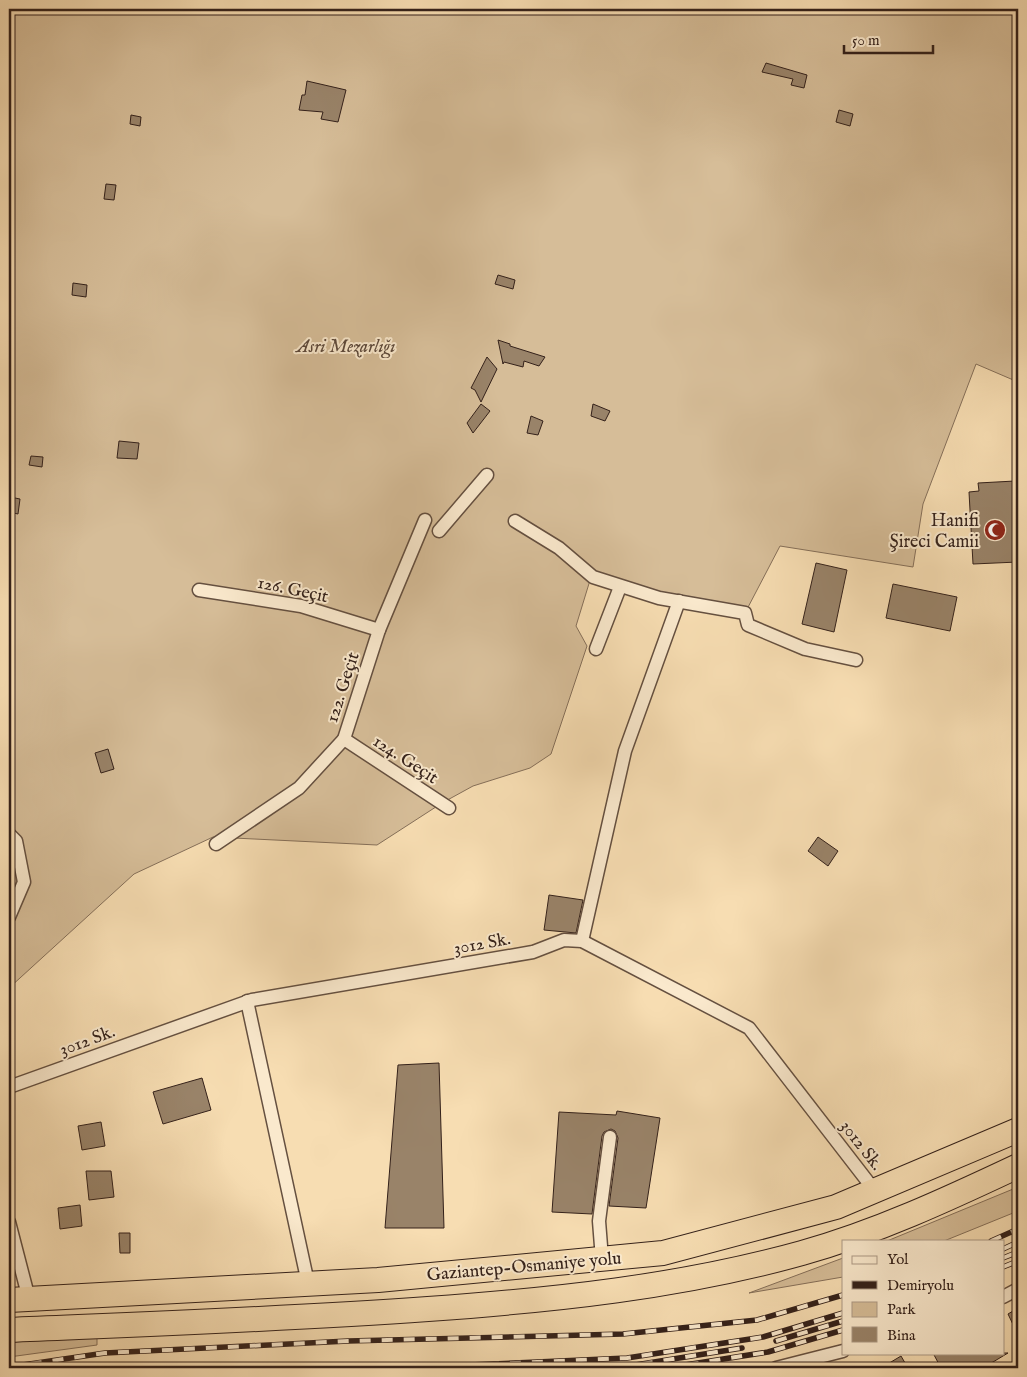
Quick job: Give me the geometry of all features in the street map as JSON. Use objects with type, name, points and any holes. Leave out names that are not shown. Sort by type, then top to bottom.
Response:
[{"type":"highway","name":"Gaziantep-Osmaniye yolu","points":[[19,1300],[378,1280],[663,1253],[836,1207],[1018,1130]]},
{"type":"highway","name":"Gaziantep-Osmaniye yolu","points":[[9,1330],[314,1318],[523,1302],[660,1285],[803,1253],[925,1210],[1018,1166]]},
{"type":"street","points":[[439,531],[487,475]]},
{"type":"street","name":"122. Geçit","points":[[216,844],[299,788],[344,739],[379,630],[425,520]]},
{"type":"street","points":[[515,522],[559,548],[593,577],[620,587],[679,602],[745,612],[748,625],[805,649],[856,660]]},
{"type":"street","points":[[596,649],[620,587]]},
{"type":"street","name":"126. Geçit","points":[[199,590],[301,606],[379,630]]},
{"type":"street","points":[[582,941],[625,751],[679,602]]},
{"type":"street","name":"124. Geçit","points":[[344,739],[449,808]]},
{"type":"street","points":[[9,834],[16,841],[24,882],[9,917]]},
{"type":"street","name":"3012 Sk.","points":[[9,1087],[247,1001],[533,952],[564,940],[582,941],[749,1028],[875,1191]]},
{"type":"street","points":[[247,1001],[308,1284]]},
{"type":"street","points":[[602,1259],[599,1221],[610,1137]]},
{"type":"street","points":[[9,1222],[19,1300]]},
{"type":"street","points":[[1004,1296],[1018,1289]]},
{"type":"street","points":[[776,1368],[842,1351]]},
{"type":"green space","name":"Asri Mezarlığı","points":[[9,9],[1018,9],[1018,382],[976,364],[923,504],[913,567],[780,546],[745,613],[591,577],[576,626],[587,646],[551,754],[530,768],[473,786],[442,803],[377,845],[213,837],[134,874],[9,988]]},
{"type":"green space","points":[[1018,1187],[1018,1211],[946,1240],[889,1240]]},
{"type":"green space","points":[[842,1258],[842,1277],[749,1293]]},
{"type":"green space","points":[[97,1337],[97,1345],[9,1357],[9,1342]]},
{"type":"building","points":[[766,63],[807,75],[804,88],[791,85],[793,79],[762,72]]},
{"type":"building","points":[[307,81],[346,90],[338,122],[321,119],[323,112],[299,110],[302,95],[305,95]]},
{"type":"building","points":[[839,110],[853,114],[850,126],[836,122]]},
{"type":"building","points":[[131,115],[141,117],[140,126],[130,124]]},
{"type":"building","points":[[106,184],[116,185],[114,200],[104,199]]},
{"type":"building","points":[[498,275],[515,280],[513,289],[495,284]]},
{"type":"building","points":[[73,283],[87,285],[86,297],[72,295]]},
{"type":"building","points":[[498,340],[510,344],[510,346],[545,357],[539,366],[524,361],[523,367],[504,362],[503,364]]},
{"type":"building","points":[[487,357],[497,369],[481,402],[475,390],[471,388]]},
{"type":"building","points":[[481,404],[490,411],[473,433],[467,423]]},
{"type":"building","points":[[593,404],[610,411],[605,421],[591,416]]},
{"type":"building","points":[[531,416],[543,421],[538,435],[527,433]]},
{"type":"building","points":[[119,441],[139,443],[137,459],[117,458]]},
{"type":"building","points":[[31,456],[43,457],[42,467],[29,465]]},
{"type":"building","name":"Hanifi Şireci Camii","points":[[1015,481],[1016,497],[1018,497],[1018,562],[973,564],[969,492],[979,491],[978,483]]},
{"type":"building","points":[[10,497],[20,499],[18,514],[9,512]]},
{"type":"building","points":[[816,563],[847,570],[834,632],[802,624]]},
{"type":"building","points":[[893,584],[957,597],[950,631],[886,618]]},
{"type":"building","points":[[108,749],[114,769],[101,773],[95,753]]},
{"type":"building","points":[[818,837],[838,851],[828,866],[808,851]]},
{"type":"building","points":[[549,895],[583,900],[576,933],[544,930]]},
{"type":"building","points":[[439,1063],[444,1228],[385,1228],[398,1065]]},
{"type":"building","points":[[202,1078],[211,1110],[163,1124],[153,1092]]},
{"type":"building","points":[[617,1111],[660,1118],[646,1208],[609,1206],[618,1138],[615,1131],[611,1129],[604,1132],[602,1136],[592,1214],[552,1212],[559,1112],[616,1115]]},
{"type":"building","points":[[101,1122],[105,1146],[82,1150],[78,1126]]},
{"type":"building","points":[[86,1171],[111,1171],[114,1197],[89,1200]]},
{"type":"building","points":[[80,1205],[82,1226],[60,1229],[58,1208]]},
{"type":"building","points":[[119,1233],[130,1233],[130,1253],[120,1253]]},
{"type":"building","points":[[1018,1308],[1018,1335],[1008,1314]]},
{"type":"building","points":[[1008,1353],[983,1368],[941,1368],[934,1354]]},
{"type":"building","points":[[901,1356],[908,1368],[881,1368]]},
{"type":"railway","points":[[993,1240],[1018,1229]]},
{"type":"railway","points":[[1004,1249],[1018,1242]]},
{"type":"railway","points":[[1004,1258],[1018,1252]]},
{"type":"railway","points":[[1004,1267],[1018,1261]]},
{"type":"railway","points":[[9,1367],[105,1353],[348,1341],[623,1334],[757,1320],[842,1295]]},
{"type":"railway","points":[[400,1368],[627,1358],[763,1337],[842,1313]]},
{"type":"railway","points":[[776,1341],[842,1321]]},
{"type":"railway","points":[[666,1368],[768,1352],[842,1330]]},
{"type":"railway","points":[[576,1368],[629,1366],[742,1348]]},
{"type":"place","name":"Hanifi Şireci Camii","points":[[995,530]]}]
